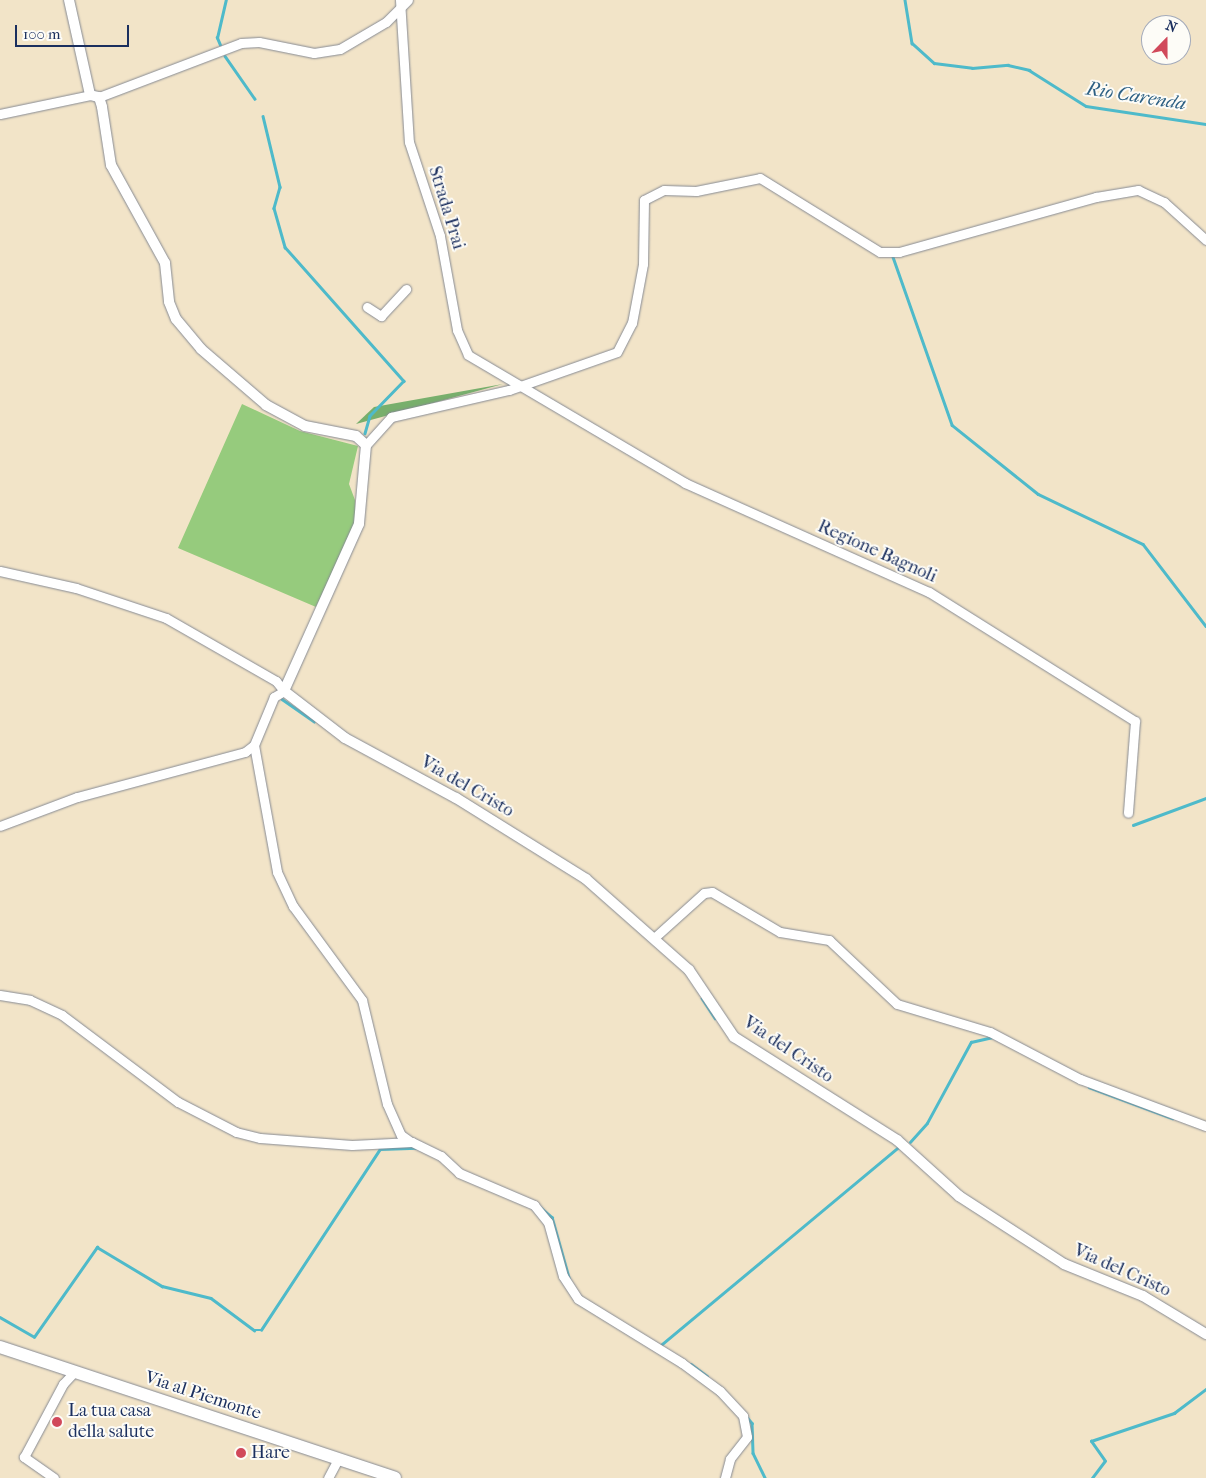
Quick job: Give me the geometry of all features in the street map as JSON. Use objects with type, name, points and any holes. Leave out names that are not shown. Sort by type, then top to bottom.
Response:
[{"type":"main road","name":"Via al Piemonte","points":[[0,1347],[395,1478]]},
{"type":"street","points":[[69,0],[111,165],[165,263],[169,302],[176,319],[202,349],[266,405],[305,426],[356,436],[366,445]]},
{"type":"street","name":"Strada Prai","points":[[400,0],[399,11],[409,142],[440,236],[456,330],[468,355],[517,384]]},
{"type":"street","points":[[0,114],[94,96],[241,43],[259,42],[314,53],[340,49],[399,11],[408,0]]},
{"type":"street","points":[[725,1478],[727,1464],[742,1449],[748,1430],[743,1416],[720,1391],[578,1299],[565,1281],[548,1222],[539,1209],[459,1173],[441,1156],[401,1135],[387,1104],[362,1000],[293,906],[280,880],[254,744],[274,697],[284,691],[359,524],[366,445],[391,417],[448,407],[617,352],[626,343],[643,264],[644,200],[664,190],[696,191],[760,178],[880,252],[899,252],[1096,197],[1138,190],[1164,202],[1206,240]]},
{"type":"street","points":[[367,307],[381,316],[406,290]]},
{"type":"street","name":"Regione Bagnoli","points":[[517,384],[685,483],[929,592],[1135,721],[1128,813]]},
{"type":"street","points":[[0,571],[139,608],[206,641],[276,681],[284,691]]},
{"type":"street","name":"Via del Cristo","points":[[284,691],[344,738],[456,798],[586,878],[688,970],[734,1037],[897,1140],[959,1196],[1064,1264],[1143,1296],[1206,1334]]},
{"type":"street","points":[[225,759],[250,740],[265,719]]},
{"type":"street","points":[[0,826],[86,794],[225,759],[254,744]]},
{"type":"street","points":[[654,938],[704,893],[712,892],[780,932],[829,940],[897,1004],[990,1032],[1080,1079],[1206,1126]]},
{"type":"street","points":[[0,996],[30,1000],[62,1015],[178,1102],[236,1132],[260,1138],[352,1145],[412,1142]]},
{"type":"street","points":[[54,1478],[24,1457],[63,1384],[74,1372]]},
{"type":"street","points":[[328,1478],[338,1459]]},
{"type":"green space","points":[[503,384],[356,424],[374,407]]},
{"type":"green space","points":[[242,404],[300,431],[358,446],[349,484],[355,500],[355,523],[316,607],[178,548]]},
{"type":"waterway","points":[[220,45],[217,38],[226,0]]},
{"type":"waterway","name":"Rio Carenda","points":[[905,0],[912,43],[934,63],[972,68],[1008,65],[1029,70],[1086,106],[1206,124]]},
{"type":"waterway","points":[[225,56],[255,99]]},
{"type":"waterway","points":[[263,116],[280,187],[274,208],[285,247],[404,381],[370,416],[365,433]]},
{"type":"waterway","points":[[893,257],[952,425],[1038,494],[1143,544],[1206,626]]},
{"type":"waterway","points":[[282,699],[314,721]]},
{"type":"waterway","points":[[1133,825],[1206,798]]},
{"type":"waterway","points":[[702,998],[715,1018]]},
{"type":"waterway","points":[[910,1142],[927,1123],[971,1042],[992,1037]]},
{"type":"waterway","points":[[1089,1087],[1172,1118]]},
{"type":"waterway","points":[[661,1345],[899,1147]]},
{"type":"waterway","points":[[0,1317],[34,1337],[97,1247],[162,1286],[211,1298],[254,1330],[261,1330],[380,1149],[416,1148]]},
{"type":"waterway","points":[[540,1207],[552,1217],[570,1281]]},
{"type":"waterway","points":[[691,1364],[707,1376]]},
{"type":"waterway","points":[[1092,1478],[1105,1461],[1091,1441],[1174,1413],[1206,1389]]},
{"type":"waterway","points":[[747,1417],[752,1423],[753,1453],[765,1478]]},
{"type":"place","name":"La tua casa della salute","points":[[57,1422]]},
{"type":"place","name":"Hare","points":[[241,1453]]}]
